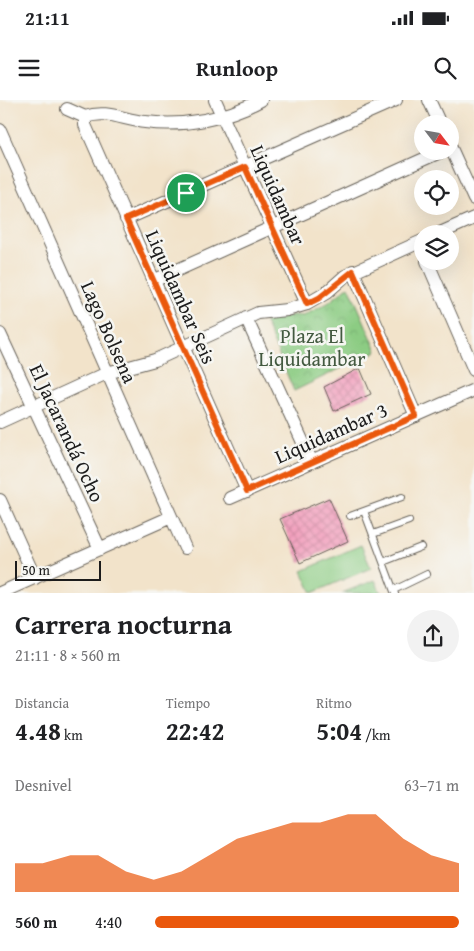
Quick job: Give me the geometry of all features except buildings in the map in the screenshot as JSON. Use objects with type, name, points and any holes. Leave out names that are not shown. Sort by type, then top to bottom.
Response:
[{"type":"street","name":"Liquidambar","points":[[215,100],[307,304]]},
{"type":"street","points":[[67,109],[85,118],[104,113],[140,122],[168,123],[222,116],[261,100]]},
{"type":"street","points":[[126,219],[396,100]]},
{"type":"street","points":[[430,100],[436,115]]},
{"type":"street","name":"Liquidambar Seis","points":[[85,118],[85,125],[247,491]]},
{"type":"street","name":"Lago Bolsena","points":[[0,130],[185,548]]},
{"type":"street","points":[[153,281],[421,160]]},
{"type":"street","points":[[454,160],[474,199]]},
{"type":"street","points":[[458,225],[474,218]]},
{"type":"street","points":[[0,422],[107,373],[146,364],[258,313],[288,310],[307,304],[319,298],[353,271],[414,248]]},
{"type":"street","points":[[430,270],[474,370]]},
{"type":"street","points":[[353,271],[416,416]]},
{"type":"street","points":[[246,318],[312,462]]},
{"type":"street","name":"El Jacarandá Ocho","points":[[1,338],[100,549]]},
{"type":"street","name":"Liquidambar 3","points":[[230,498],[474,390]]},
{"type":"street","points":[[0,500],[36,578]]},
{"type":"street","points":[[2,593],[171,517]]},
{"type":"lane","points":[[350,516],[402,497]]},
{"type":"lane","points":[[364,511],[394,592],[427,574]]},
{"type":"lane","points":[[373,534],[409,521]]},
{"type":"lane","points":[[384,562],[421,547]]},
{"type":"green space","name":"Plaza El Liquidambar","points":[[349,286],[377,351],[294,391],[265,322],[293,315],[303,316],[328,303]]},
{"type":"green space","points":[[361,545],[371,568],[312,593],[302,571]]},
{"type":"green space","points":[[375,580],[381,593],[342,593]]},
{"type":"route","points":[[245,167],[307,304],[326,293],[353,271],[416,416],[247,491],[126,219],[186,193],[245,167]]}]
